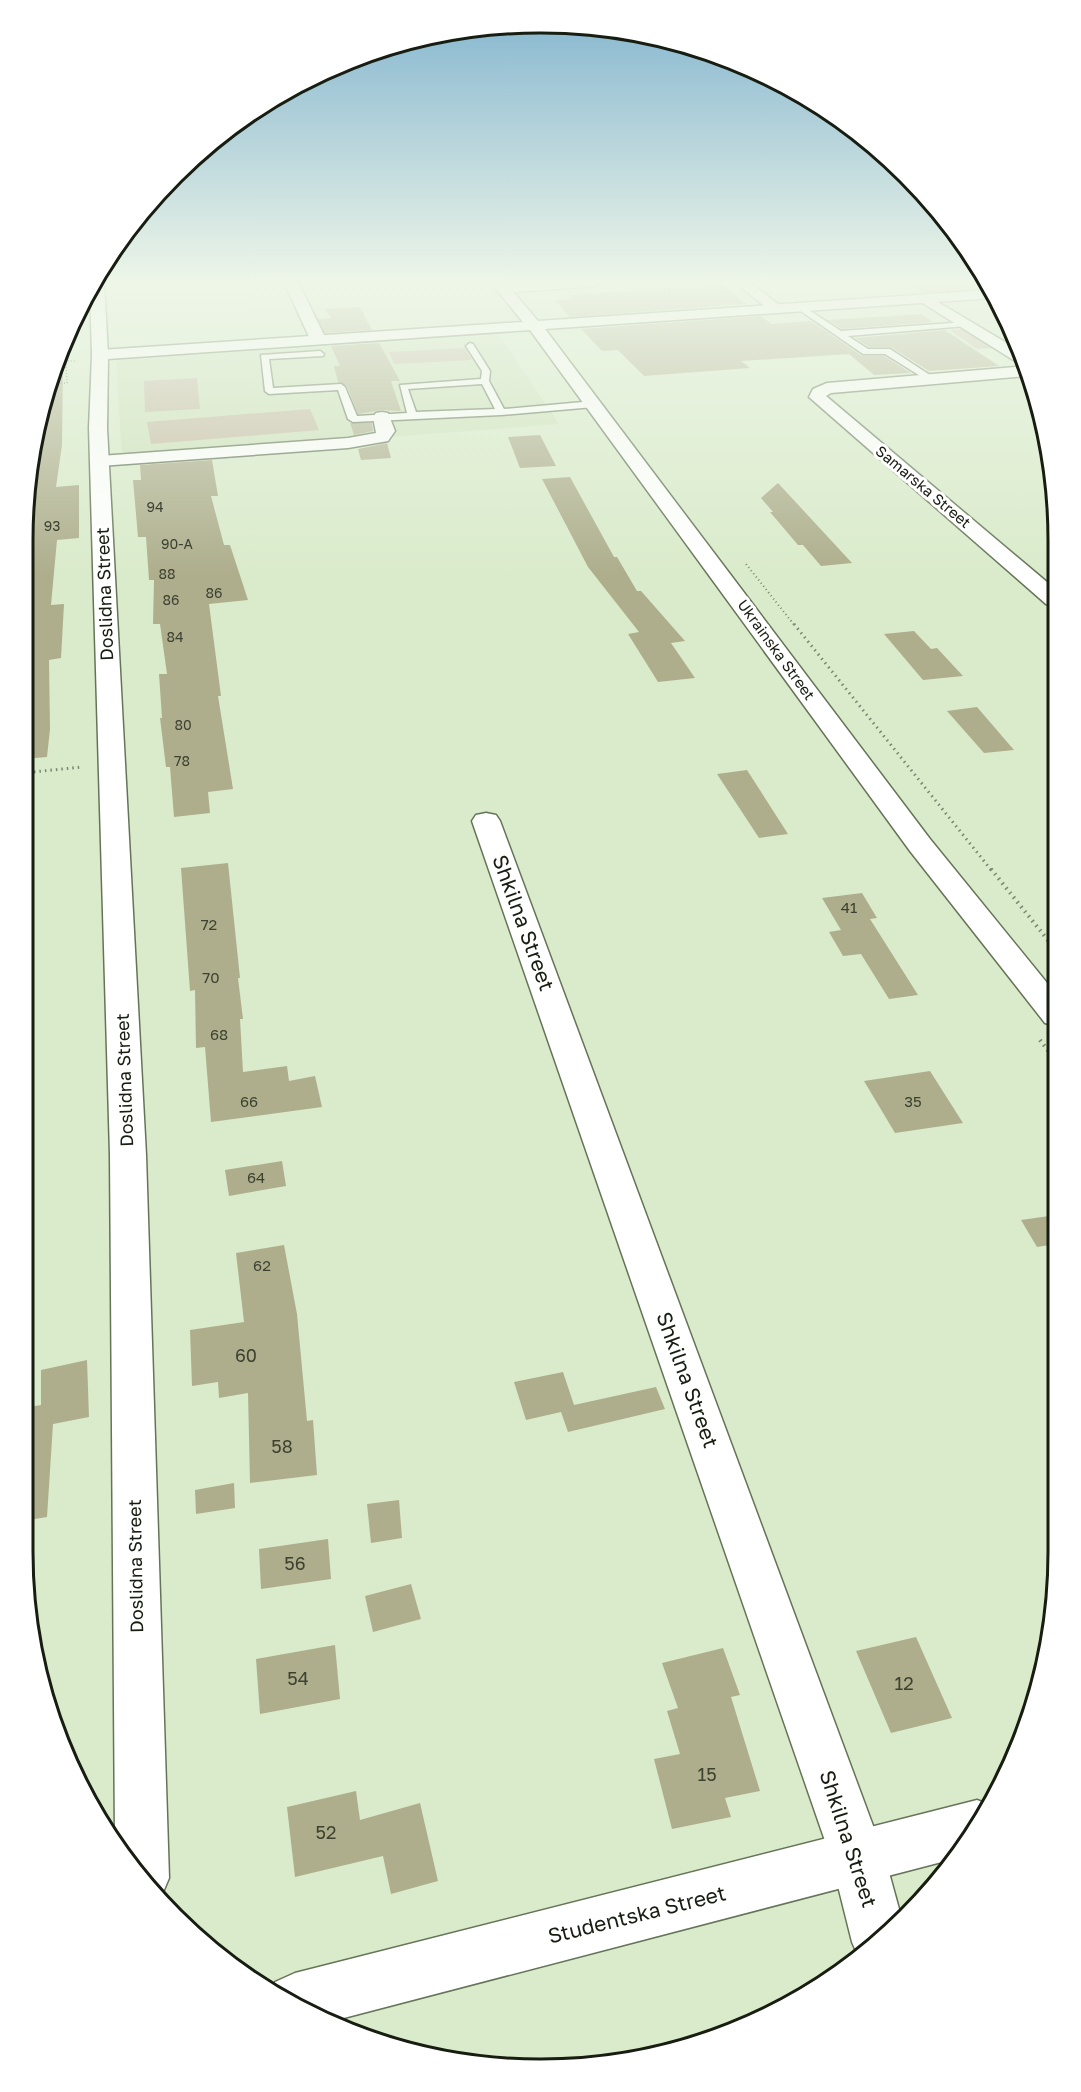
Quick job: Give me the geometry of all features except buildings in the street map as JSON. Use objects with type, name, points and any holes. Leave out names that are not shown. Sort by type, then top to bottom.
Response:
[{"type":"street","name":"Doslidna Street","points":[[99,380],[98,428],[128,1155],[142,1865]]},
{"type":"street","name":"Ukrainska Street","points":[[575,380],[920,844],[1048,1006]]},
{"type":"street","name":"Samarska Street","points":[[923,380],[828,388],[819,392],[817,397],[1048,594]]},
{"type":"street","points":[[100,461],[348,443],[382,437],[386,431],[382,417]]},
{"type":"street","name":"Shkilna Street","points":[[486,821],[858,1858],[877,1931]]},
{"type":"street","name":"Studentska Street","points":[[303,2000],[964,1829]]},
{"type":"lane","points":[[267,380],[269,391],[341,387],[353,419],[501,412],[594,404]]},
{"type":"lane","points":[[412,415],[403,387],[485,381],[501,412]]},
{"type":"path","points":[[746,564],[1048,940]]},
{"type":"path","points":[[33,772],[111,764]]},
{"type":"shaded area","points":[[117,380],[529,380],[559,424],[122,457]]},
{"type":"shaded area","points":[[197,380],[200,409],[145,412],[144,381]]},
{"type":"shaded area","points":[[310,409],[319,430],[151,444],[147,422]]}]
